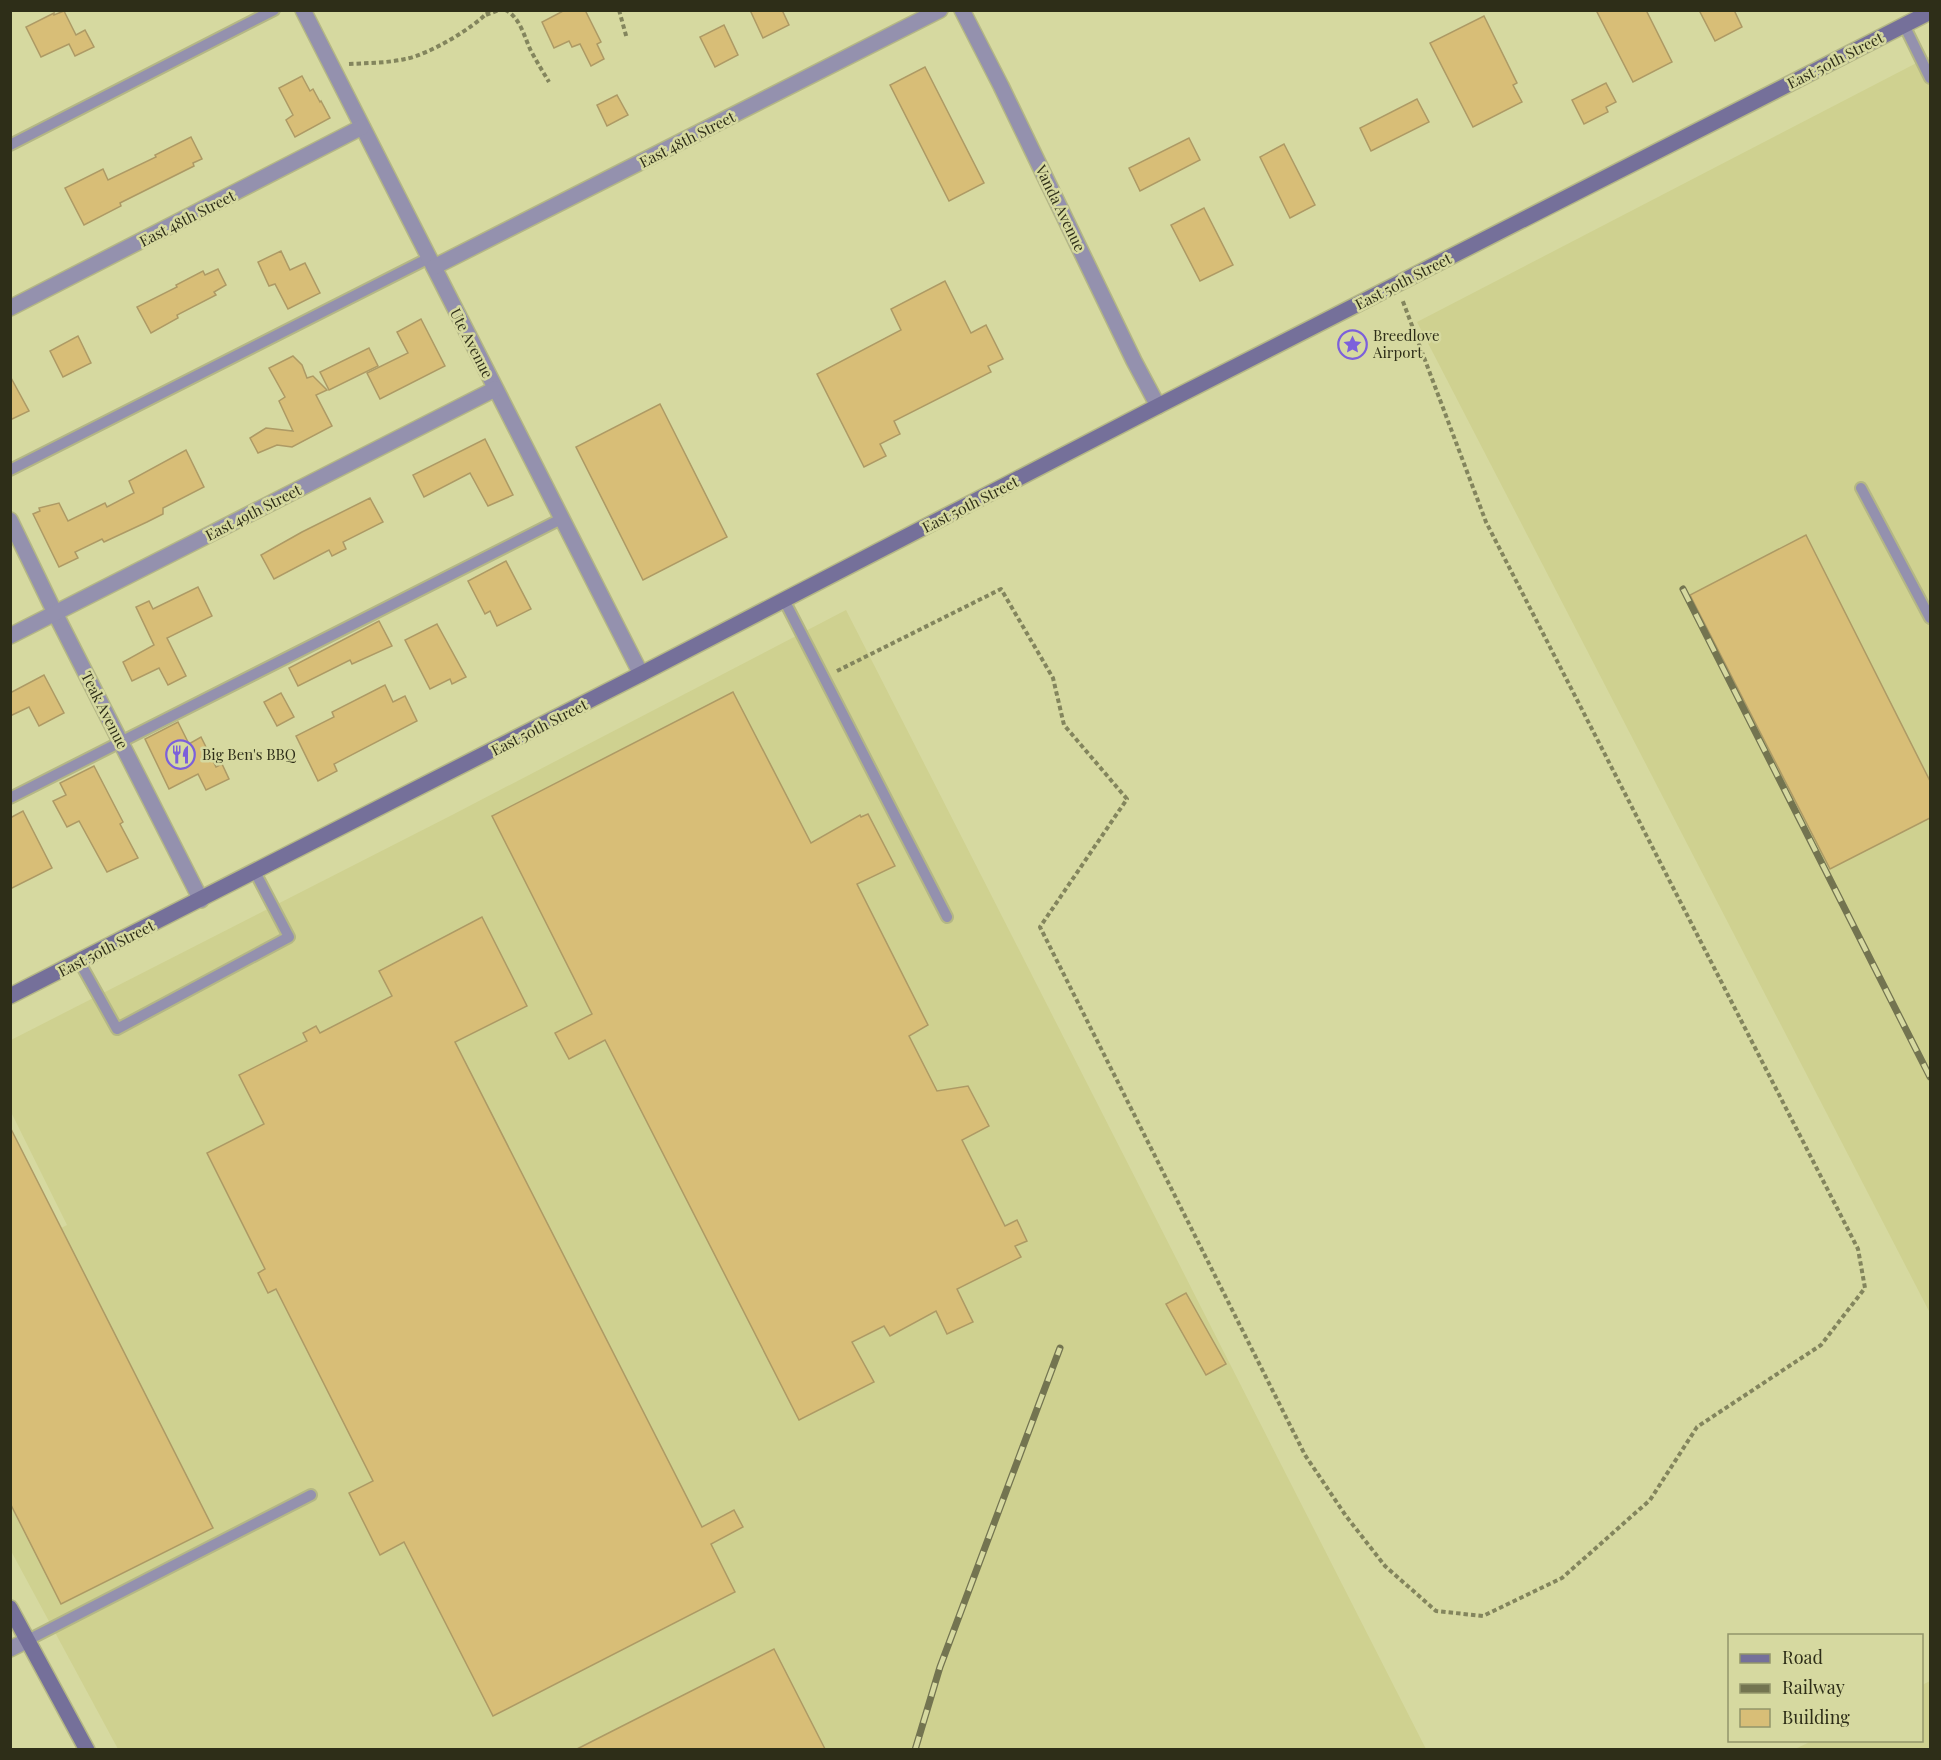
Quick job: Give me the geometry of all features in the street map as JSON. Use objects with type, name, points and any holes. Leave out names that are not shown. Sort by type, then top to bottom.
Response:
[{"type":"main road","name":"East 50th Street","points":[[10,996],[1930,12]]},
{"type":"main road","points":[[10,1608],[87,1749]]},
{"type":"street","name":"Ute Avenue","points":[[303,10],[641,674]]},
{"type":"street","name":"East 48th Street","points":[[431,262],[940,10]]},
{"type":"street","name":"Vanda Avenue","points":[[962,10],[1134,362],[1158,406]]},
{"type":"street","name":"East 48th Street","points":[[10,308],[362,127]]},
{"type":"street","name":"East 49th Street","points":[[10,636],[495,389]]},
{"type":"street","name":"Teak Avenue","points":[[10,520],[201,900]]},
{"type":"street","points":[[10,1649],[28,1640]]},
{"type":"lane","points":[[10,145],[274,10]]},
{"type":"lane","points":[[1904,25],[1930,78]]},
{"type":"lane","points":[[10,470],[431,262]]},
{"type":"lane","points":[[1861,488],[1930,618]]},
{"type":"lane","points":[[10,798],[561,519]]},
{"type":"lane","points":[[784,600],[947,917]]},
{"type":"lane","points":[[79,961],[117,1029],[289,937],[255,872]]},
{"type":"lane","points":[[28,1640],[311,1495]]},
{"type":"path","points":[[486,15],[490,10]]},
{"type":"path","points":[[330,64],[380,63],[408,59],[454,38],[486,15],[499,10]]},
{"type":"path","points":[[506,10],[518,21],[532,53],[549,82]]},
{"type":"path","points":[[619,10],[627,39]]},
{"type":"path","points":[[824,678],[1001,589],[1053,678],[1064,725],[1127,799],[1040,927],[1305,1455],[1346,1516],[1385,1566],[1436,1611],[1483,1616],[1562,1578],[1650,1500],[1697,1427],[1821,1346],[1865,1288],[1858,1249],[1486,522],[1396,285]]},
{"type":"shaded area","points":[[1930,56],[1930,1313],[1417,322]]},
{"type":"shaded area","points":[[846,610],[1426,1749],[118,1749],[11,1551],[11,1253],[67,1225],[11,1112],[11,1040],[454,814]]},
{"type":"shaded area","points":[[1930,1681],[1930,1749],[1795,1749],[1810,1742],[1923,1742],[1923,1684]]},
{"type":"building","points":[[565,10],[585,10],[601,42],[597,44],[604,59],[591,66],[580,44],[572,47],[569,41],[554,48],[542,22]]},
{"type":"building","points":[[750,10],[782,10],[789,25],[763,38]]},
{"type":"building","points":[[1596,10],[1646,10],[1672,62],[1633,82]]},
{"type":"building","points":[[1699,10],[1734,10],[1742,27],[1715,41]]},
{"type":"building","points":[[64,11],[76,35],[85,30],[94,47],[75,56],[69,44],[41,57],[26,27],[54,13],[54,15]]},
{"type":"building","points":[[1484,16],[1517,83],[1513,85],[1522,102],[1473,127],[1430,43]]},
{"type":"building","points":[[724,25],[738,55],[715,67],[700,37]]},
{"type":"building","points":[[925,67],[984,183],[949,201],[890,85]]},
{"type":"building","points":[[302,76],[310,91],[313,89],[321,101],[330,118],[295,137],[286,120],[293,115],[279,88]]},
{"type":"building","points":[[1606,83],[1616,102],[1606,107],[1608,112],[1584,124],[1572,100]]},
{"type":"building","points":[[617,95],[628,115],[607,126],[597,105]]},
{"type":"building","points":[[1417,99],[1429,122],[1371,151],[1360,128]]},
{"type":"building","points":[[191,137],[202,159],[193,163],[194,166],[120,203],[121,206],[84,225],[65,188],[103,169],[108,180]]},
{"type":"building","points":[[1189,138],[1200,160],[1140,191],[1129,168]]},
{"type":"building","points":[[1284,144],[1315,205],[1290,218],[1260,157]]},
{"type":"building","points":[[1204,208],[1233,265],[1200,281],[1171,225]]},
{"type":"building","points":[[281,251],[290,270],[305,263],[320,293],[288,309],[275,284],[269,286],[258,262]]},
{"type":"building","points":[[218,269],[226,285],[214,292],[216,295],[177,315],[178,318],[151,333],[137,307],[203,271],[205,275]]},
{"type":"building","points":[[945,281],[971,333],[986,325],[1003,359],[988,366],[991,372],[894,421],[900,434],[880,444],[886,456],[864,467],[817,374],[901,330],[891,309]]},
{"type":"building","points":[[421,319],[445,366],[380,399],[367,373],[408,353],[397,332]]},
{"type":"building","points":[[78,336],[91,363],[63,377],[50,351]]},
{"type":"building","points":[[369,348],[378,366],[329,390],[320,372]]},
{"type":"building","points":[[293,356],[302,365],[307,378],[313,376],[327,390],[316,395],[332,426],[292,447],[277,445],[258,453],[250,438],[266,428],[293,431],[279,401],[285,397],[269,368]]},
{"type":"building","points":[[10,376],[29,411],[10,420]]},
{"type":"building","points":[[660,404],[727,537],[643,580],[576,447]]},
{"type":"building","points":[[485,439],[513,495],[488,506],[470,473],[424,497],[413,475]]},
{"type":"building","points":[[186,450],[204,487],[163,508],[163,514],[104,542],[102,539],[75,552],[78,558],[59,567],[33,514],[40,511],[39,508],[59,503],[68,521],[105,503],[107,507],[134,493],[129,481]]},
{"type":"building","points":[[370,498],[383,522],[343,542],[346,549],[332,556],[329,550],[274,579],[261,555]]},
{"type":"building","points":[[1806,535],[1930,781],[1930,818],[1830,869],[1690,595]]},
{"type":"building","points":[[506,561],[531,609],[497,626],[490,611],[485,614],[468,581]]},
{"type":"building","points":[[198,587],[212,616],[167,638],[186,676],[168,685],[159,668],[132,681],[123,662],[154,645],[136,607],[149,601],[153,609]]},
{"type":"building","points":[[379,621],[392,646],[352,664],[350,660],[298,686],[289,668]]},
{"type":"building","points":[[437,624],[466,677],[452,684],[450,679],[430,689],[405,640]]},
{"type":"building","points":[[44,675],[64,713],[39,726],[29,707],[10,716],[10,693]]},
{"type":"building","points":[[385,685],[393,702],[405,696],[417,721],[334,764],[337,771],[318,781],[296,736],[334,717],[332,712]]},
{"type":"building","points":[[733,692],[811,843],[860,815],[861,817],[868,814],[895,866],[857,884],[928,1025],[909,1036],[937,1091],[968,1086],[989,1126],[962,1140],[1005,1226],[1017,1220],[1027,1241],[1015,1246],[1021,1257],[957,1289],[973,1322],[947,1334],[936,1311],[890,1336],[884,1326],[852,1342],[874,1382],[799,1420],[605,1040],[569,1059],[555,1033],[592,1014],[492,816]]},
{"type":"building","points":[[281,693],[294,717],[277,726],[264,702]]},
{"type":"building","name":"Big Ben's BBQ","points":[[178,722],[189,744],[201,737],[216,767],[222,764],[229,779],[206,790],[198,774],[169,789],[145,739]]},
{"type":"building","points":[[94,766],[123,822],[120,824],[138,858],[107,872],[79,821],[67,827],[53,801],[66,795],[60,783]]},
{"type":"building","points":[[23,811],[52,868],[10,889],[10,818]]},
{"type":"building","points":[[482,917],[527,1006],[455,1042],[702,1527],[734,1510],[743,1527],[711,1544],[735,1592],[493,1716],[404,1542],[380,1555],[349,1493],[373,1481],[276,1289],[268,1293],[258,1273],[265,1269],[207,1153],[264,1124],[239,1075],[307,1041],[303,1033],[316,1026],[320,1033],[392,996],[379,971]]},
{"type":"building","points":[[10,1127],[213,1528],[61,1604],[10,1503]]},
{"type":"building","points":[[1186,1293],[1226,1364],[1206,1375],[1166,1304]]},
{"type":"building","points":[[774,1649],[825,1749],[577,1749]]},
{"type":"railway","points":[[1683,589],[1930,1077]]},
{"type":"railway","points":[[915,1750],[940,1667],[1060,1348]]},
{"type":"place","name":"Breedlove Airport","points":[[1352,344]]},
{"type":"place","name":"Big Ben's BBQ","points":[[181,754]]}]
